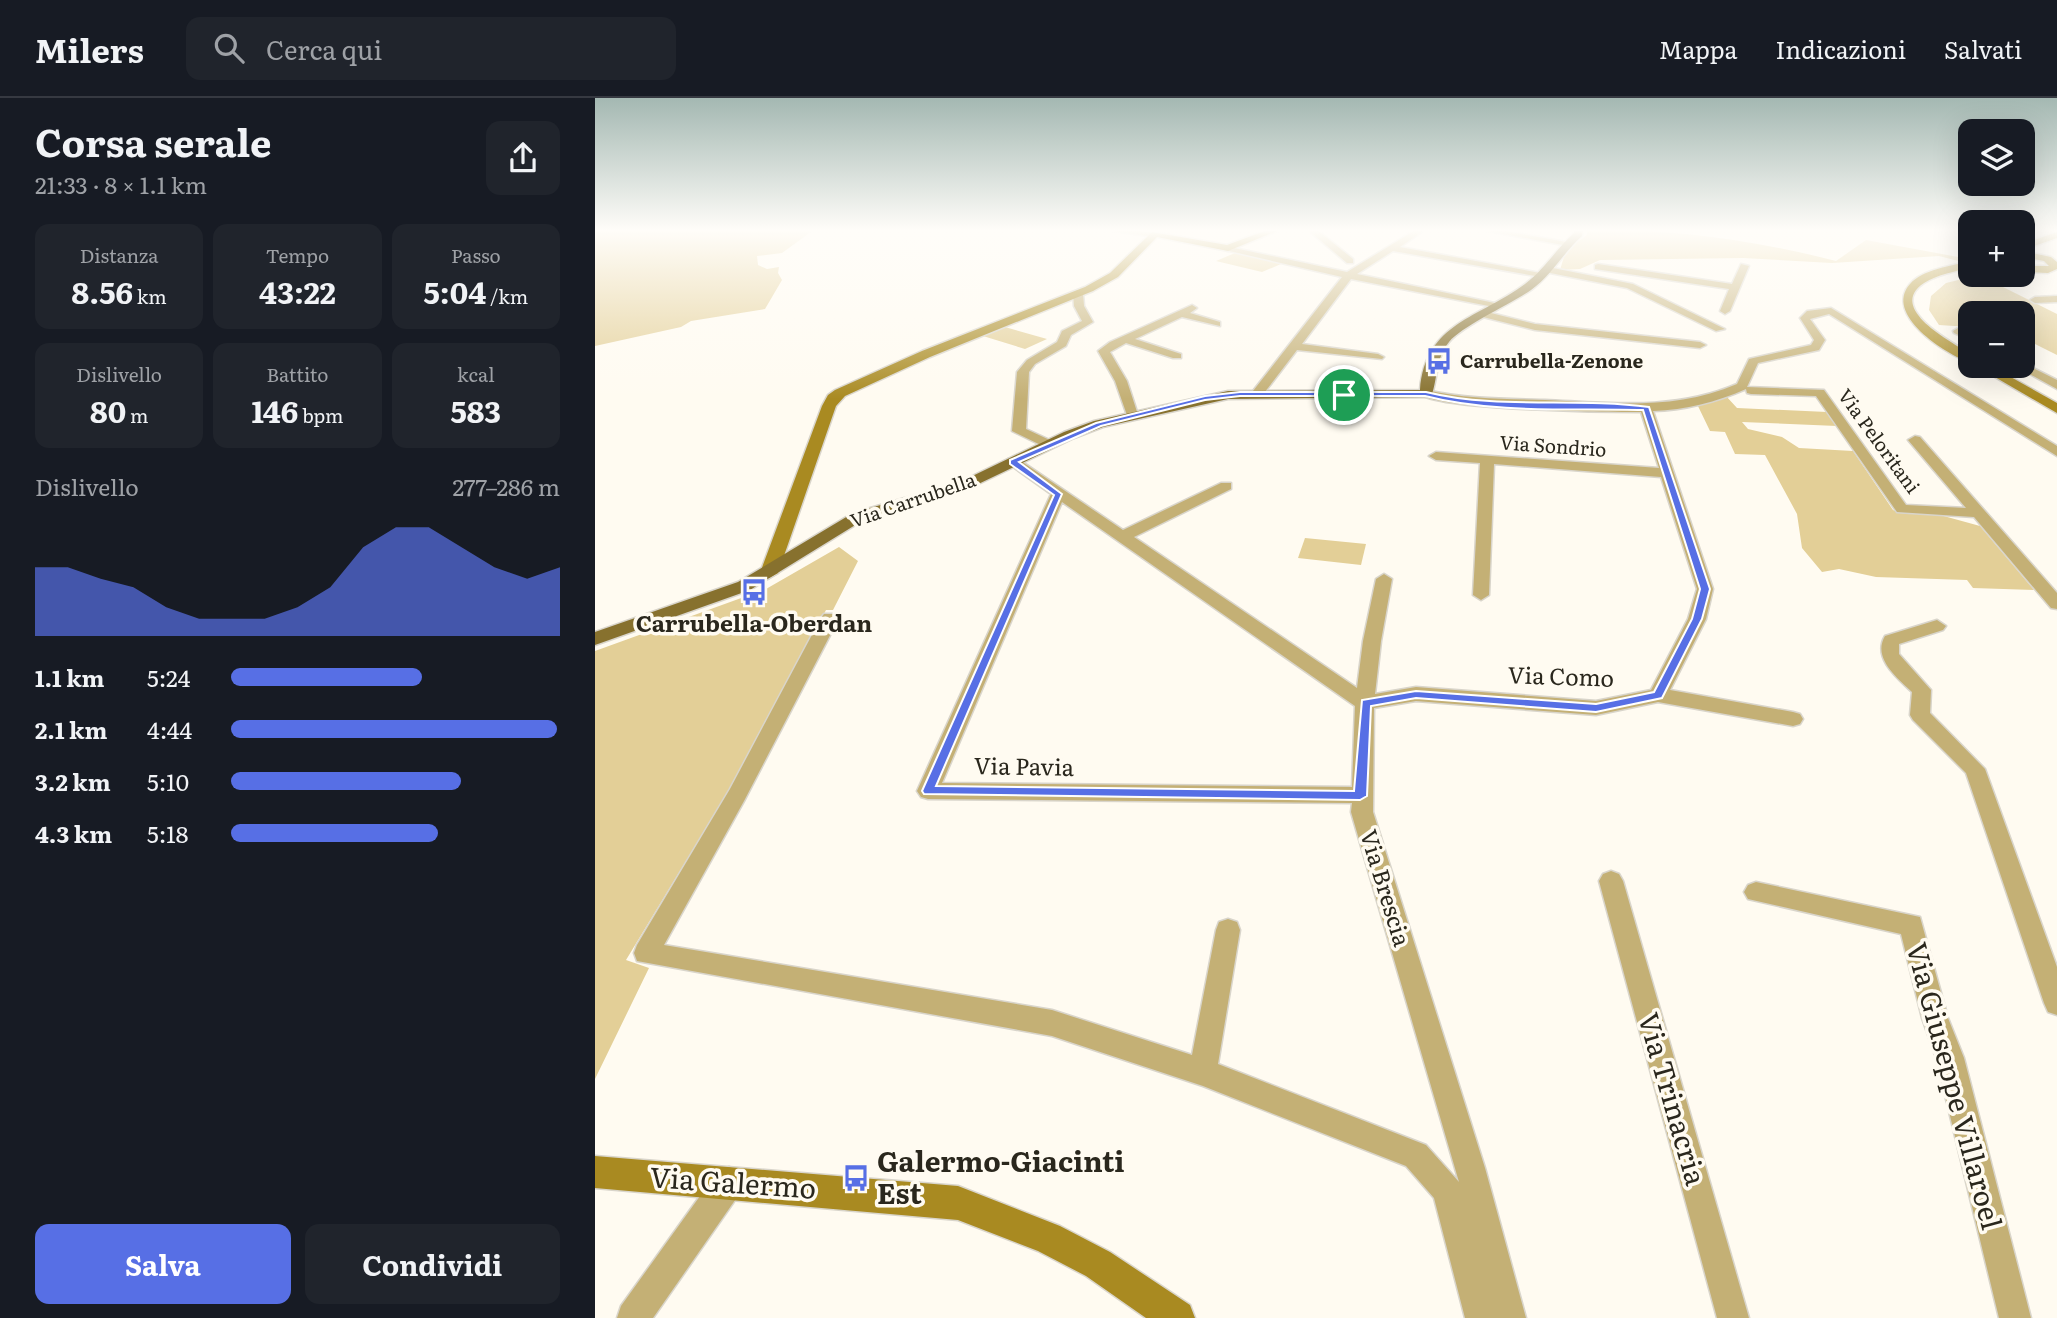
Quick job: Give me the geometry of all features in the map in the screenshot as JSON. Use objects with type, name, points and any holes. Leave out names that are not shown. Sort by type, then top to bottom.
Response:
[{"type":"main road","points":[[1426,394],[1426,383],[1439,345],[1455,330],[1529,286]]},
{"type":"main road","name":"Via Carrubella","points":[[595,639],[719,596],[769,573],[859,516],[955,489],[1086,429],[1132,415],[1218,396],[1426,394]]},
{"type":"street","points":[[769,573],[833,398],[926,354],[1092,286]]},
{"type":"street","points":[[1257,394],[1340,286]]},
{"type":"street","points":[[1404,286],[1499,305]]},
{"type":"street","points":[[1630,286],[1720,329]]},
{"type":"street","points":[[1725,310],[1735,287],[1728,286]]},
{"type":"street","points":[[1923,286],[1907,296],[1907,308],[1935,337],[1958,351]]},
{"type":"street","points":[[1924,286],[1920,302],[1924,315],[1946,336],[1958,343]]},
{"type":"street","points":[[1049,445],[1019,431],[1021,376],[1031,362],[1062,344],[1066,333],[1088,322],[1079,306],[1078,293]]},
{"type":"street","points":[[2035,300],[2057,299]]},
{"type":"street","points":[[1132,415],[1121,382],[1104,351],[1187,311],[1216,324]]},
{"type":"street","points":[[1426,394],[1506,404],[1646,408],[1695,402],[1742,386],[1753,361],[1815,348],[1820,340],[1805,318],[1811,313],[1831,311],[2057,452]]},
{"type":"street","points":[[1483,314],[1535,327],[1700,345]]},
{"type":"street","points":[[1125,339],[1177,356]]},
{"type":"street","points":[[1293,346],[1378,357]]},
{"type":"street","points":[[2011,378],[2051,395]]},
{"type":"street","points":[[2019,378],[2051,395]]},
{"type":"street","points":[[2033,378],[2051,395],[2057,409]]},
{"type":"street","name":"Via Peloritani","points":[[1751,390],[1820,393],[1902,509],[1978,513]]},
{"type":"street","points":[[1646,408],[1705,589],[1697,619],[1658,695],[1793,719]]},
{"type":"street","points":[[1915,440],[2057,604]]},
{"type":"street","name":"Via Sondrio","points":[[1436,456],[1668,473]]},
{"type":"street","points":[[1481,595],[1487,460]]},
{"type":"street","points":[[1013,462],[1366,703]]},
{"type":"street","points":[[1125,536],[1226,486]]},
{"type":"street","name":"Via Pavia","points":[[1058,494],[928,791],[1360,796]]},
{"type":"street","name":"Via Brescia","points":[[1384,579],[1372,640],[1366,703],[1360,796],[1362,812],[1470,1168],[1510,1318]]},
{"type":"street","points":[[830,618],[737,795],[646,953],[1052,1024],[1203,1072],[1416,1155],[1447,1190],[1481,1318]]},
{"type":"street","points":[[1937,626],[1891,640],[1888,650],[1892,659],[1922,690],[1920,715],[1975,769],[2057,1003]]},
{"type":"street","name":"Via Como","points":[[1366,703],[1416,694],[1596,708],[1658,695]]},
{"type":"street","name":"Via Trinacria","points":[[1611,881],[1733,1318]]},
{"type":"street","name":"Via Giuseppe Villaroel","points":[[1756,892],[1911,925],[1935,1018],[1950,1058],[2015,1318]]},
{"type":"street","points":[[1203,1072],[1228,930]]},
{"type":"street","name":"Via Galermo","points":[[595,1172],[958,1203],[1048,1238],[1098,1264],[1177,1318]]},
{"type":"street","points":[[633,1318],[729,1182]]},
{"type":"shaded area","points":[[595,286],[779,286],[765,309],[691,321],[681,327],[595,346]]},
{"type":"shaded area","points":[[1943,286],[2003,287],[2031,301],[1958,301],[1958,326],[1939,325],[1929,310],[1931,296]]},
{"type":"shaded area","points":[[2035,303],[2057,314],[2057,355],[2035,344]]},
{"type":"shaded area","points":[[1005,327],[1047,339],[1025,349],[983,336]]},
{"type":"shaded area","points":[[1726,396],[1737,408],[1827,412],[1837,426],[1742,422],[1748,429],[1782,437],[1799,448],[1853,451],[1893,510],[1900,513],[1940,515],[1980,526],[2034,590],[1973,588],[1967,580],[1876,577],[1839,569],[1822,572],[1802,548],[1797,514],[1765,455],[1735,454],[1725,432],[1710,431],[1697,404]]},
{"type":"shaded area","points":[[1305,538],[1366,544],[1361,565],[1298,558]]},
{"type":"shaded area","points":[[839,547],[858,561],[833,610],[826,610],[743,767],[626,960],[649,968],[595,1079],[595,651],[766,589]]},
{"type":"place","name":"Carrubella-Zenone","points":[[1439,361]]},
{"type":"place","name":"Carrubella-Oberdan","points":[[754,592]]},
{"type":"place","name":"Galermo-Giacinti Est","points":[[856,1178]]},
{"type":"route","points":[[1240,394],[1344,395],[1426,394],[1463,401],[1506,404],[1646,408],[1704,579],[1705,589],[1697,619],[1658,695],[1596,708],[1416,694],[1366,703],[1360,796],[928,791],[1058,494],[1013,462],[1099,424],[1205,398],[1240,394]]}]
